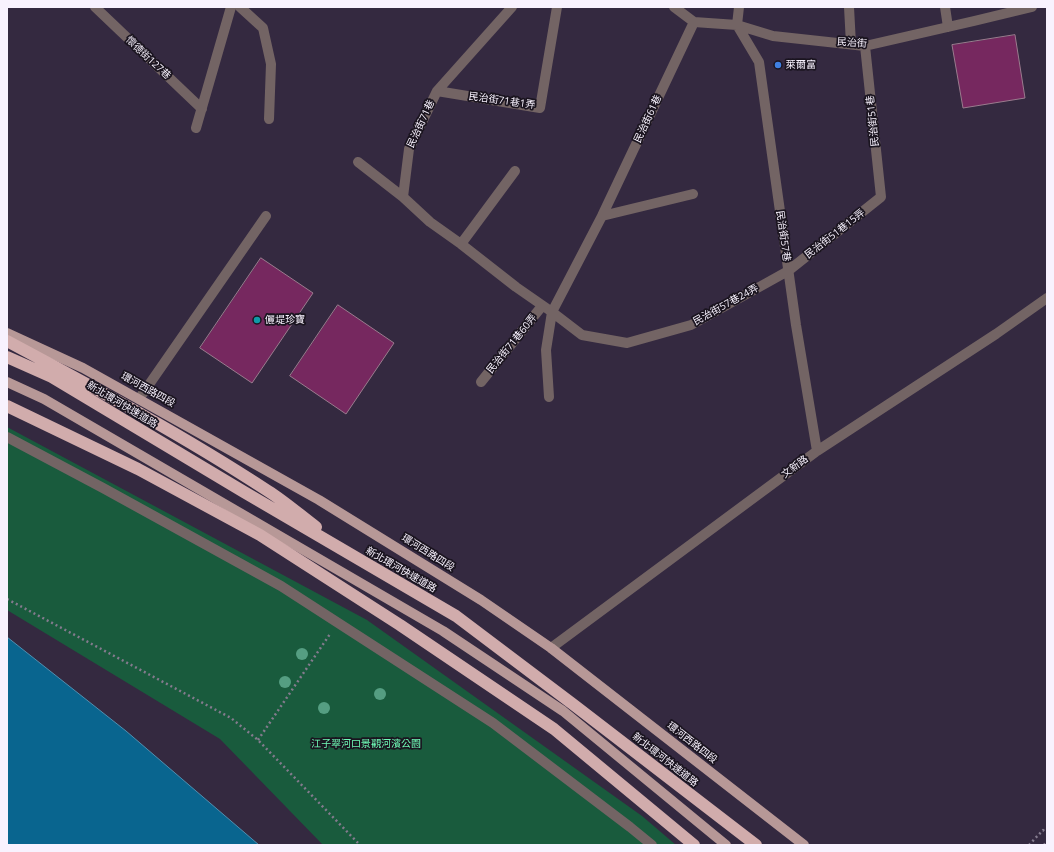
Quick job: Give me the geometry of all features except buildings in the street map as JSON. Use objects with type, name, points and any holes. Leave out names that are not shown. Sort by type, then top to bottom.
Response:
[{"type":"highway","points":[[7,341],[83,381],[269,491],[366,563]]},
{"type":"highway","name":"新北環河快速道路","points":[[7,357],[52,378],[456,616],[756,845]]},
{"type":"highway","points":[[7,406],[138,469],[260,535],[400,625],[554,729],[694,845]]},
{"type":"main road","name":"環河西路四段","points":[[7,333],[83,368],[319,500],[481,600],[550,648],[804,845]]},
{"type":"main road","points":[[7,382],[44,399],[443,631],[563,711],[726,845]]},
{"type":"street","name":"懷德街127巷","points":[[95,7],[202,109]]},
{"type":"street","points":[[196,128],[232,7]]},
{"type":"street","points":[[240,7],[263,28],[271,64],[269,118]]},
{"type":"street","name":"民治街71巷","points":[[403,197],[409,149],[437,92],[512,7]]},
{"type":"street","name":"民治街71巷1弄","points":[[437,92],[540,108],[557,7]]},
{"type":"street","points":[[674,7],[694,22]]},
{"type":"street","points":[[737,25],[739,7]]},
{"type":"street","points":[[849,7],[851,44]]},
{"type":"street","points":[[945,7],[948,27]]},
{"type":"street","name":"民治街","points":[[694,22],[737,25],[773,36],[865,46],[1032,7]]},
{"type":"street","name":"民治街61巷","points":[[548,397],[546,350],[552,312],[602,216],[694,22]]},
{"type":"street","name":"民治街57巷","points":[[737,25],[759,62],[796,325],[817,451]]},
{"type":"street","name":"民治街51巷","points":[[865,46],[881,197]]},
{"type":"street","points":[[358,162],[403,197],[430,222],[516,287],[552,312]]},
{"type":"street","points":[[461,244],[515,171]]},
{"type":"street","points":[[602,216],[693,194]]},
{"type":"street","name":"民治街51巷15弄","points":[[788,271],[881,197]]},
{"type":"street","points":[[139,399],[266,216]]},
{"type":"street","name":"民治街57巷24弄","points":[[552,312],[582,335],[627,343],[691,325],[788,271]]},
{"type":"street","name":"文新路","points":[[550,648],[817,451],[996,334],[1047,298]]},
{"type":"street","name":"民治街71巷60弄","points":[[481,382],[542,306]]},
{"type":"street","points":[[7,437],[281,586],[493,723],[652,845]]},
{"type":"path","points":[[7,599],[231,718],[258,740],[360,845]]},
{"type":"path","points":[[258,740],[337,622]]},
{"type":"path","points":[[1029,845],[1043,830],[1047,833]]},
{"type":"path","points":[[1044,845],[1047,841]]},
{"type":"green space","name":"江子翠河口景觀河濱公園","points":[[7,427],[367,620],[642,816],[676,845],[323,845],[220,739],[7,610]]},
{"type":"water","points":[[7,637],[126,731],[259,845],[7,845]]},
{"type":"place","name":"萊爾富","points":[[778,65]]},
{"type":"place","name":"儷堤珍寶","points":[[257,320]]}]
